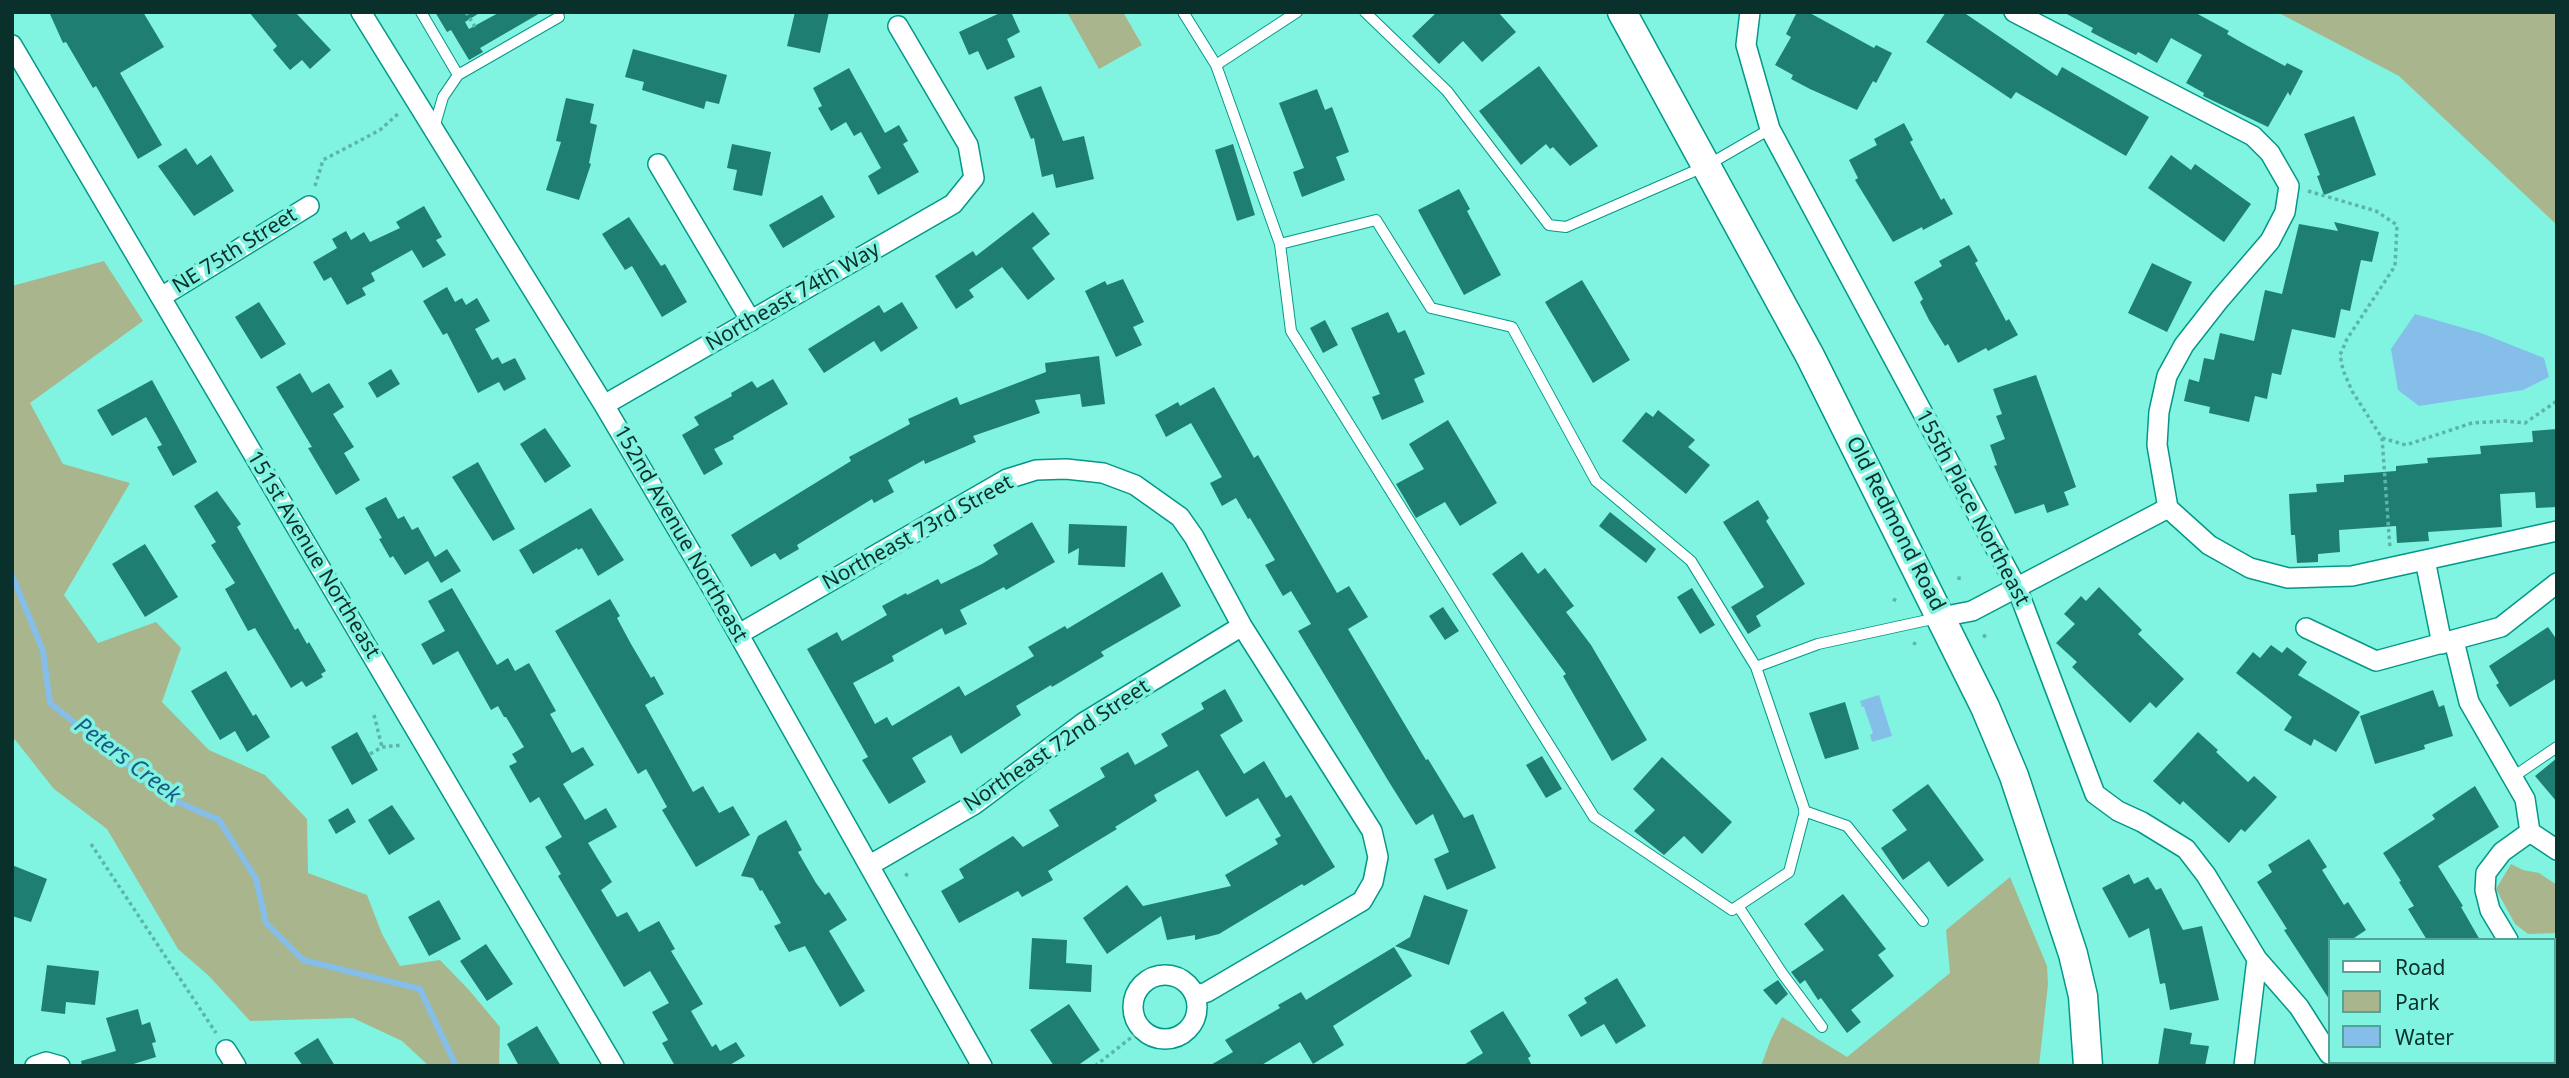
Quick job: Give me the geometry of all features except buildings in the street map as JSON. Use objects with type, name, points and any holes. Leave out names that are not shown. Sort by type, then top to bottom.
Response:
[{"type":"main road","name":"Old Redmond Road","points":[[1622,12],[1810,356],[1985,707],[2052,887],[2082,988],[2088,1066]]},
{"type":"street","name":"152nd Avenue Northeast","points":[[360,12],[604,405],[739,634],[982,1066]]},
{"type":"street","name":"155th Place Northeast","points":[[1750,12],[1746,46],[1770,129],[2017,588],[2095,794],[2118,811],[2142,822],[2186,849],[2206,875],[2257,959],[2299,1007],[2328,1052]]},
{"type":"street","points":[[2014,12],[2253,136],[2270,153],[2289,186],[2285,212],[2270,241],[2184,345],[2167,376],[2158,412],[2157,445],[2168,508],[2209,545],[2250,568],[2288,578],[2352,576],[2557,531]]},
{"type":"street","name":"Northeast 74th Way","points":[[604,405],[953,204],[974,178],[968,145],[898,26]]},
{"type":"street","name":"151st Avenue Northeast","points":[[12,45],[614,1066]]},
{"type":"street","points":[[658,164],[751,321]]},
{"type":"street","name":"NE 75th Street","points":[[162,297],[309,205]]},
{"type":"street","name":"Northeast 73rd Street","points":[[739,634],[1007,479],[1037,470],[1066,469],[1103,473],[1135,485],[1180,517],[1194,537],[1242,626],[1372,831],[1378,857],[1373,882],[1362,901],[1207,992],[1195,996]]},
{"type":"street","points":[[1941,617],[1972,611],[2168,508]]},
{"type":"street","points":[[2426,560],[2448,642],[2469,702],[2525,799],[2530,832],[2557,850]]},
{"type":"street","points":[[2305,628],[2376,661],[2501,626],[2557,583]]},
{"type":"street","name":"Northeast 72nd Street","points":[[870,865],[975,804],[1083,723],[1242,626]]},
{"type":"street","points":[[2507,938],[2490,910],[2485,890],[2486,873],[2502,852],[2530,832]]},
{"type":"street","points":[[2244,1066],[2257,959]]},
{"type":"street","points":[[1168,975],[1178,977],[1186,983],[1195,996],[1197,1012],[1187,1030],[1167,1038],[1142,1030],[1133,1006],[1135,996],[1147,980],[1168,975]]},
{"type":"street","points":[[35,1066],[46,1062],[61,1066]]},
{"type":"lane","points":[[421,12],[458,75]]},
{"type":"lane","points":[[1183,12],[1216,65],[1280,244],[1291,331],[1594,817],[1732,910],[1789,872],[1804,811],[1756,667],[1691,561],[1596,481],[1512,327],[1431,308],[1376,220],[1280,244]]},
{"type":"lane","points":[[1216,65],[1297,12]]},
{"type":"lane","points":[[1365,12],[1447,91],[1549,225],[1566,227],[1706,166],[1770,129]]},
{"type":"lane","points":[[434,129],[443,97],[458,75],[559,17]]},
{"type":"lane","points":[[1756,667],[1818,644],[1941,617]]},
{"type":"lane","points":[[2513,777],[2557,747]]},
{"type":"lane","points":[[1804,811],[1847,826],[1923,921]]},
{"type":"lane","points":[[1738,906],[1822,1027]]},
{"type":"path","points":[[466,12],[475,27]]},
{"type":"path","points":[[309,205],[323,160],[380,130],[415,99]]},
{"type":"path","points":[[2289,186],[2376,211],[2397,225],[2395,266],[2347,339],[2340,355],[2343,370],[2353,391],[2382,438],[2391,568]]},
{"type":"path","points":[[2382,438],[2406,445],[2472,423],[2525,423],[2557,401]]},
{"type":"path","points":[[374,715],[382,747]]},
{"type":"path","points":[[370,754],[392,744],[405,746]]},
{"type":"path","points":[[91,844],[231,1058]]},
{"type":"path","points":[[1095,1066],[1142,1030]]},
{"type":"green space","points":[[1067,12],[1123,12],[1142,45],[1099,69]]},
{"type":"green space","points":[[2277,12],[2557,12],[2557,225],[2399,76]]},
{"type":"green space","points":[[104,261],[143,321],[30,403],[63,464],[130,483],[64,595],[98,643],[156,622],[181,648],[162,702],[209,750],[265,775],[307,819],[308,873],[367,895],[382,934],[400,966],[440,960],[469,990],[500,1027],[499,1066],[429,1066],[402,1041],[353,1018],[250,1021],[209,976],[178,949],[107,829],[54,789],[12,736],[12,286]]},
{"type":"green space","points":[[2511,864],[2539,873],[2557,885],[2557,933],[2528,934],[2515,924],[2496,889]]},
{"type":"green space","points":[[2010,877],[2047,966],[2048,984],[2039,1066],[1761,1066],[1782,1017],[1847,1057],[1950,973],[1946,930]]},
{"type":"water","points":[[2415,314],[2481,333],[2544,358],[2549,377],[2523,390],[2419,406],[2398,390],[2391,349]]},
{"type":"water","points":[[1879,695],[1892,736],[1872,742],[1870,735],[1873,733],[1860,701]]},
{"type":"waterway","name":"Peters Creek","points":[[12,575],[43,651],[50,703],[169,798],[219,820],[256,879],[266,923],[303,960],[420,989],[456,1066]]}]
